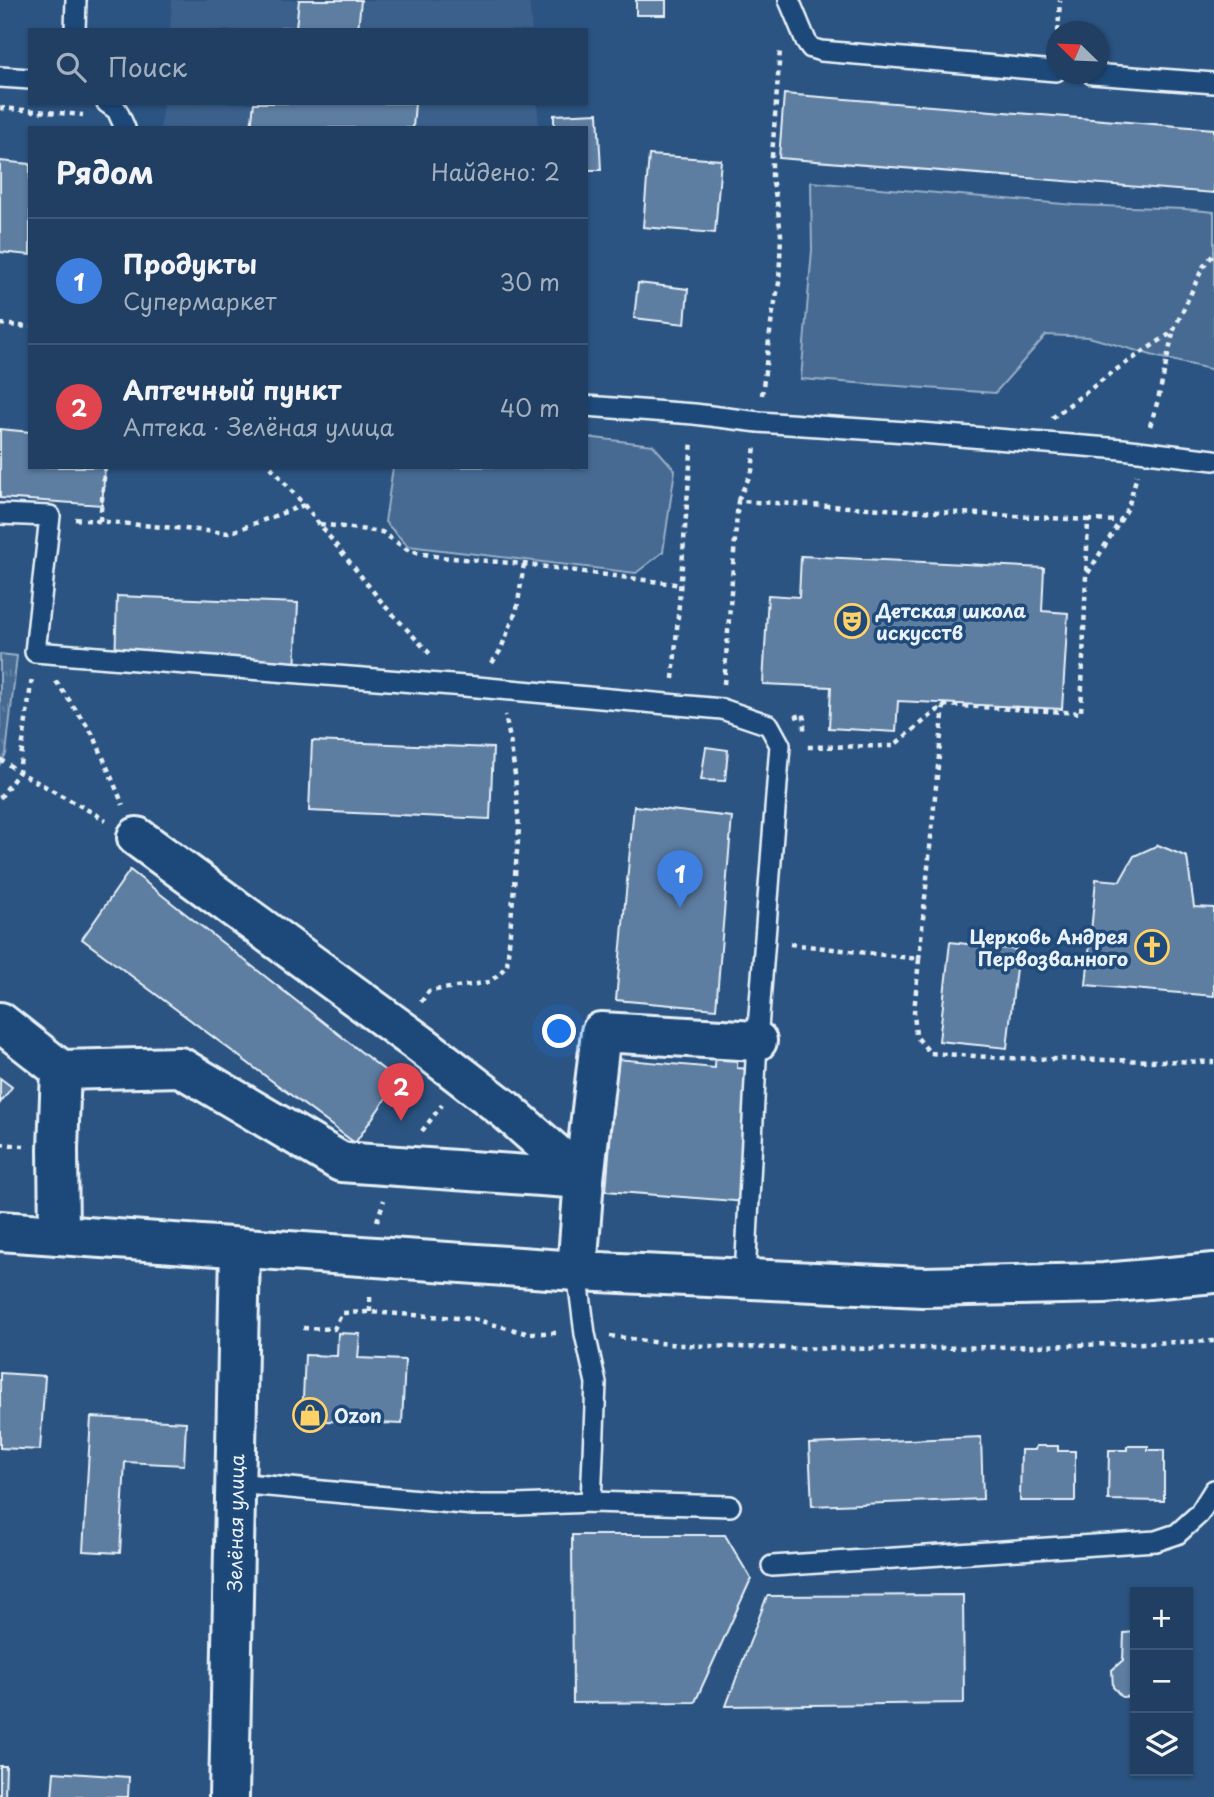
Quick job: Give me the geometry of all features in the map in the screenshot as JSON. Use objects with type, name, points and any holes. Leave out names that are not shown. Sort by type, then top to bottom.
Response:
[{"type":"street","points":[[137,837],[507,1111],[584,1179]]},
{"type":"street","points":[[0,1022],[61,1070],[180,1067],[341,1162],[584,1179]]},
{"type":"street","points":[[578,1271],[584,1179],[601,1032],[757,1041]]},
{"type":"street","points":[[59,1235],[61,1070]]},
{"type":"street","points":[[0,1231],[578,1271],[923,1287],[1104,1283],[1214,1273]]},
{"type":"street","name":"Зелёная улица","points":[[229,1797],[240,1249]]},
{"type":"lane","points":[[75,28],[76,0]]},
{"type":"lane","points":[[789,0],[806,41],[811,48],[821,51],[1046,70]]},
{"type":"lane","points":[[1109,75],[1214,83]]},
{"type":"lane","points":[[0,77],[28,79]]},
{"type":"lane","points":[[110,105],[117,110],[124,126]]},
{"type":"lane","points":[[588,406],[1214,460]]},
{"type":"lane","points":[[0,514],[50,516],[35,652],[722,709],[769,725],[780,745],[757,1041],[746,1278]]},
{"type":"lane","points":[[578,1271],[585,1334],[596,1383],[591,1502]]},
{"type":"lane","points":[[236,1483],[474,1505],[591,1502],[730,1506]]},
{"type":"lane","points":[[772,1566],[1156,1541],[1177,1534],[1199,1514],[1214,1490]]},
{"type":"path","points":[[1059,21],[1060,0]]},
{"type":"path","points":[[722,709],[738,501],[751,471],[779,283],[781,235],[772,179],[772,156],[781,39]]},
{"type":"path","points":[[0,107],[80,114],[93,118]]},
{"type":"path","points":[[1087,576],[1128,508],[1158,400],[1173,332],[1203,267],[1214,254]]},
{"type":"path","points":[[0,324],[28,327]]},
{"type":"path","points":[[1024,442],[1114,371],[1173,332]]},
{"type":"path","points":[[670,704],[694,414]]},
{"type":"path","points":[[100,521],[105,469]]},
{"type":"path","points":[[273,469],[384,605],[435,659],[491,695],[503,708],[510,739],[519,829],[508,966],[490,982],[429,991],[399,1029]]},
{"type":"path","points":[[738,501],[1120,521]]},
{"type":"path","points":[[50,516],[229,533],[304,505]]},
{"type":"path","points":[[769,725],[804,714],[804,747],[893,746],[944,705],[1081,713],[1088,520]]},
{"type":"path","points":[[319,524],[382,532],[409,551],[440,557],[524,564],[682,584]]},
{"type":"path","points":[[477,687],[500,651],[517,609],[524,564]]},
{"type":"path","points":[[0,798],[19,772],[35,652]]},
{"type":"path","points":[[35,652],[94,736],[137,837]]},
{"type":"path","points":[[944,705],[914,1012],[916,1036],[930,1053],[1004,1058],[1214,1062]]},
{"type":"path","points":[[0,759],[137,837]]},
{"type":"path","points":[[764,942],[919,958]]},
{"type":"path","points":[[303,1328],[334,1329],[342,1313],[370,1312],[473,1320],[526,1333],[585,1334],[680,1345],[809,1348],[972,1347],[1214,1341]]},
{"type":"shaded area","points":[[172,0],[529,0],[532,28],[170,28]]},
{"type":"shaded area","points":[[163,105],[537,105],[539,126],[160,126]]},
{"type":"green space","points":[[811,182],[1075,205],[1214,212],[1214,370],[1089,337],[1046,335],[995,393],[801,379],[812,250]]},
{"type":"green space","points":[[588,437],[653,445],[675,470],[663,552],[636,573],[408,546],[385,522],[393,469],[588,469]]},
{"type":"green space","points":[[0,654],[17,656],[6,754],[0,764]]},
{"type":"building","points":[[299,0],[361,0],[358,28],[296,28]]},
{"type":"building","points":[[636,0],[666,0],[666,15],[636,15]]},
{"type":"building","points":[[784,94],[1214,129],[1214,193],[779,158]]},
{"type":"building","points":[[254,105],[415,105],[413,126],[251,126]]},
{"type":"building","points":[[598,113],[601,170],[588,170],[588,126],[554,126],[554,115]]},
{"type":"building","points":[[649,155],[721,160],[715,233],[643,227]]},
{"type":"building","points":[[0,161],[28,164],[28,255],[0,252]]},
{"type":"building","points":[[638,283],[688,289],[685,324],[634,318]]},
{"type":"building","points":[[0,429],[28,432],[28,469],[105,469],[102,505],[0,498]]},
{"type":"building","points":[[801,556],[1044,568],[1042,611],[1068,613],[1062,709],[898,701],[896,732],[829,728],[831,687],[763,684],[768,595],[799,597]]},
{"type":"building","points":[[117,596],[298,603],[295,673],[115,666]]},
{"type":"building","points":[[312,741],[493,748],[490,819],[309,811]]},
{"type":"building","points":[[706,747],[728,750],[725,781],[701,780]]},
{"type":"building","points":[[634,806],[732,817],[716,1009],[616,1000]]},
{"type":"building","name":"Церковь Андрея Первозванного","points":[[1158,845],[1187,857],[1194,907],[1214,908],[1214,996],[1086,985],[1096,879],[1120,881],[1134,856]]},
{"type":"building","points":[[130,870],[398,1081],[355,1143],[82,939]]},
{"type":"building","points":[[950,942],[1018,950],[1007,1048],[939,1041]]},
{"type":"building","points":[[716,1044],[738,1047],[737,1068],[752,1069],[747,1202],[606,1191],[617,1059],[715,1068]]},
{"type":"building","points":[[0,1078],[12,1087],[0,1103]]},
{"type":"building","points":[[338,1333],[360,1334],[358,1358],[405,1360],[402,1424],[302,1420],[305,1355],[337,1356]]},
{"type":"building","points":[[0,1373],[45,1376],[40,1450],[0,1448]]},
{"type":"building","points":[[91,1417],[186,1422],[184,1465],[125,1462],[120,1553],[83,1551]]},
{"type":"building","points":[[981,1437],[983,1499],[812,1506],[809,1444]]},
{"type":"building","points":[[1036,1446],[1058,1446],[1058,1451],[1075,1451],[1075,1501],[1020,1501],[1021,1450],[1035,1450]]},
{"type":"building","points":[[1127,1446],[1148,1446],[1148,1450],[1164,1450],[1164,1501],[1108,1500],[1109,1450],[1127,1450]]},
{"type":"building","points":[[572,1535],[725,1535],[751,1579],[695,1702],[573,1703]]},
{"type":"building","points":[[963,1595],[964,1703],[726,1706],[767,1596]]},
{"type":"building","points":[[1130,1632],[1130,1696],[1122,1697],[1113,1687],[1112,1670],[1123,1660],[1124,1633]]},
{"type":"building","points":[[0,1766],[6,1766],[5,1797],[0,1797]]},
{"type":"building","points":[[54,1772],[129,1777],[128,1797],[52,1797]]},
{"type":"place","name":"Детская школа искусств","points":[[852,621]]},
{"type":"place","name":"Продукты","points":[[680,908]]},
{"type":"place","name":"Церковь Андрея Первозванного","points":[[1152,947]]},
{"type":"place","name":"Аптечный пункт","points":[[401,1121]]},
{"type":"place","name":"Ozon","points":[[310,1415]]}]
